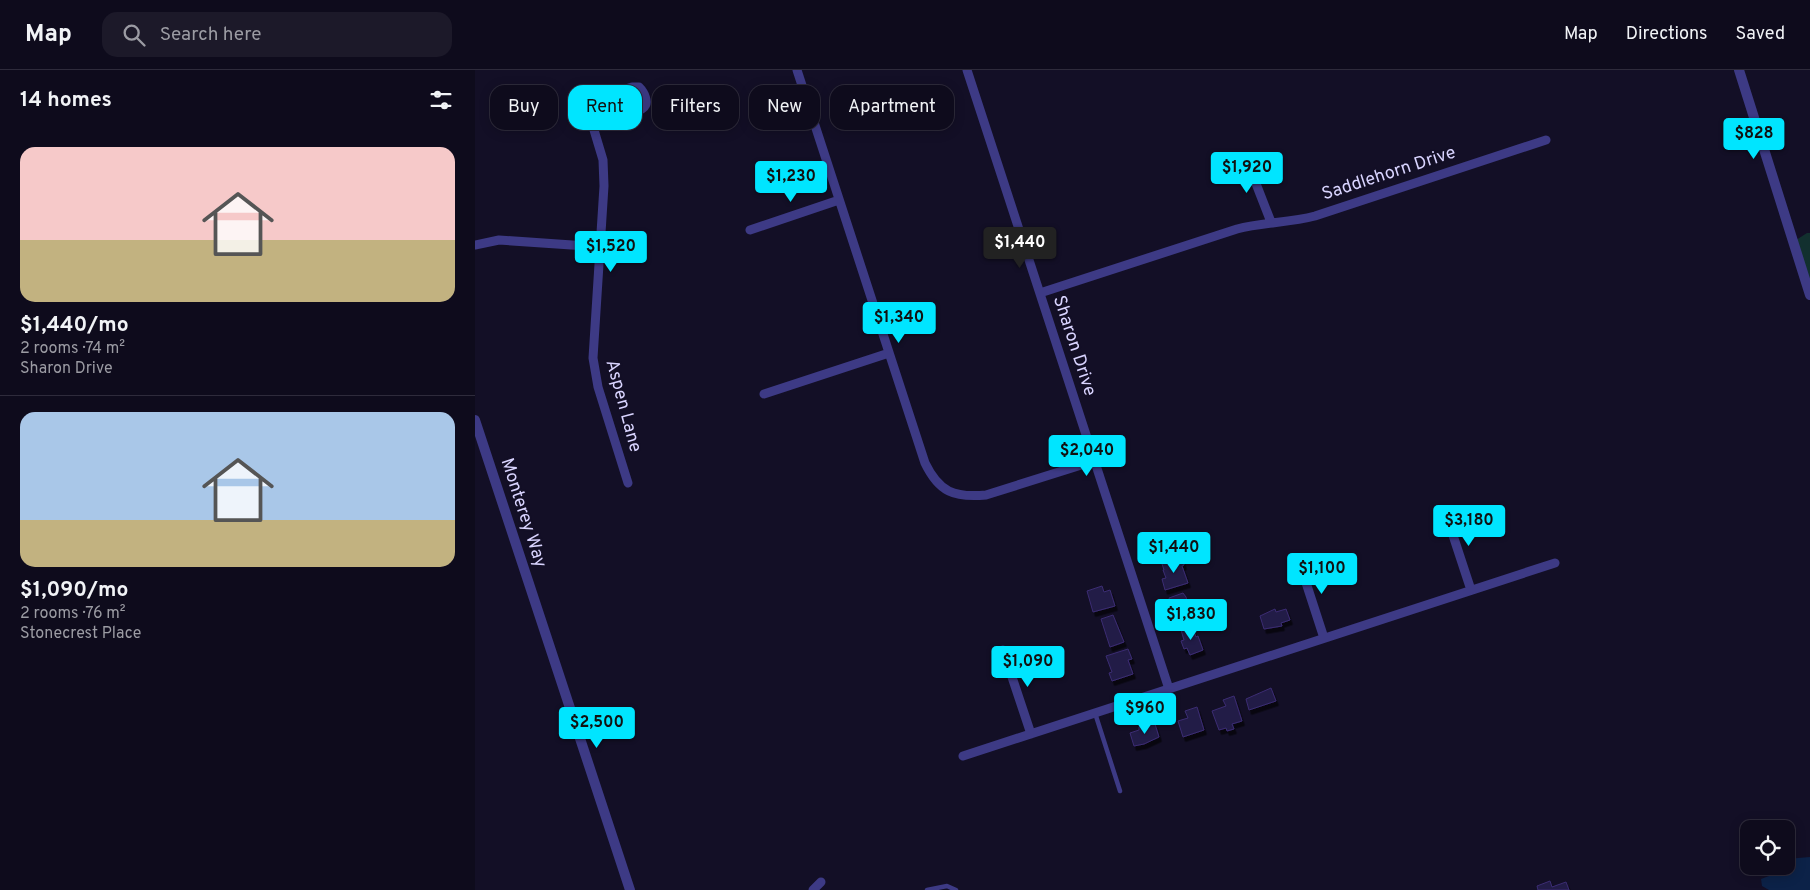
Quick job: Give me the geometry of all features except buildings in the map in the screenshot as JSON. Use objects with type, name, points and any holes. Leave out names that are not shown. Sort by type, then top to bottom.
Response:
[{"type":"street","points":[[797,70],[925,463],[932,477],[944,489],[971,497],[986,495],[1094,461]]},
{"type":"street","name":"Sharon Drive","points":[[967,70],[1169,689]]},
{"type":"street","points":[[1739,70],[1810,295]]},
{"type":"street","name":"Aspen Lane","points":[[632,87],[639,87],[644,91],[647,103],[645,108],[593,126],[588,110],[590,102],[594,99],[632,87]]},
{"type":"street","name":"Aspen Lane","points":[[594,130],[603,160],[604,186],[593,358],[598,387],[628,483]]},
{"type":"street","name":"Saddlehorn Drive","points":[[1040,294],[1237,229],[1315,216],[1546,140]]},
{"type":"street","points":[[1246,158],[1271,222]]},
{"type":"street","points":[[750,230],[839,200]]},
{"type":"street","points":[[475,245],[499,240],[601,247]]},
{"type":"street","points":[[764,394],[889,353]]},
{"type":"street","name":"Monterey Way","points":[[475,420],[630,890]]},
{"type":"street","points":[[1445,510],[1471,590]]},
{"type":"street","points":[[1298,558],[1324,638]]},
{"type":"street","points":[[963,756],[1555,563]]},
{"type":"street","points":[[1003,650],[1031,734]]},
{"type":"street","points":[[813,890],[821,882]]},
{"type":"lane","points":[[1095,713],[1120,791]]},
{"type":"lane","points":[[927,890],[947,886],[956,890]]},
{"type":"green space","points":[[1810,233],[1810,295],[1793,242]]},
{"type":"water","points":[[1810,857],[1810,890],[1769,890],[1762,886],[1761,879],[1770,875],[1795,875],[1795,858]]}]
